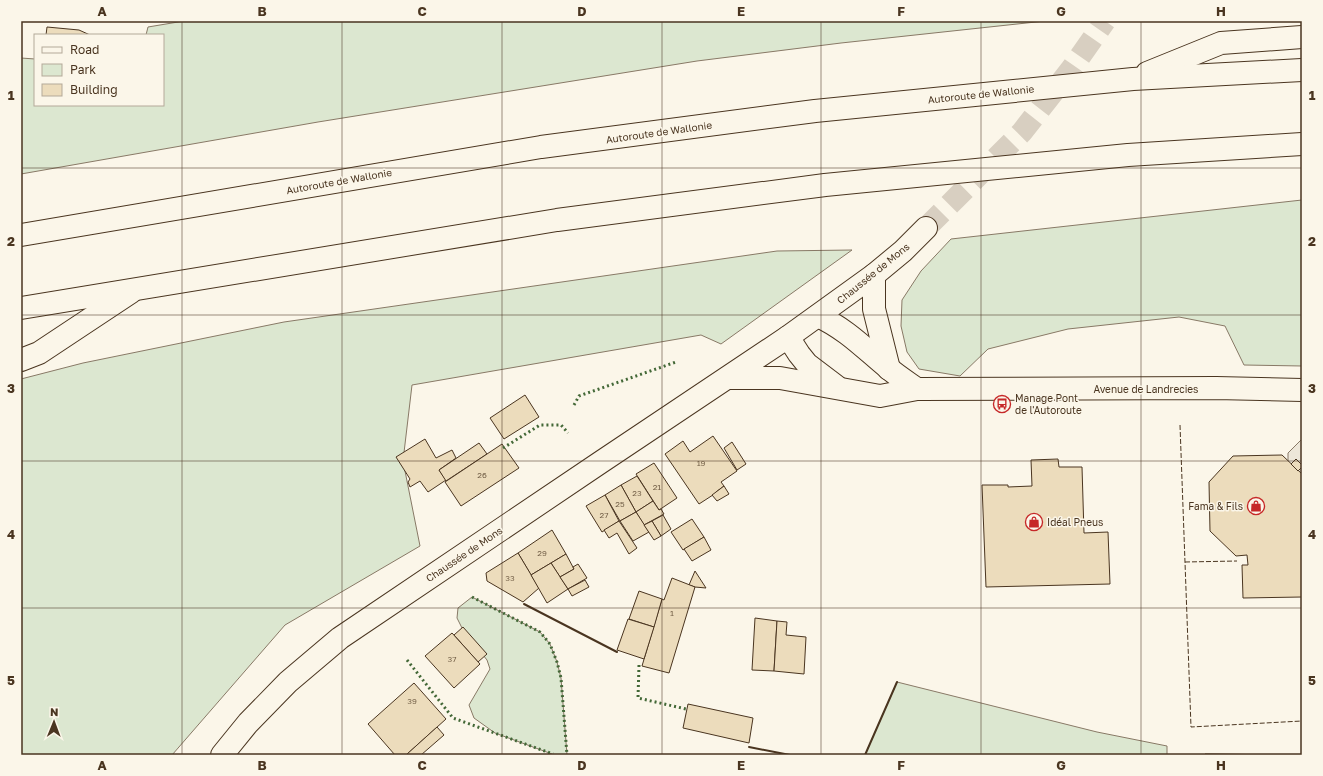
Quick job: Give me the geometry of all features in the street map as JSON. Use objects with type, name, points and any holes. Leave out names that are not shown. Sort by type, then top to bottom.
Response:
[{"type":"main road","points":[[1133,79],[1221,43],[1302,37]]},
{"type":"main road","name":"Autoroute de Wallonie","points":[[21,235],[541,147],[815,111],[1133,79],[1302,70]]},
{"type":"main road","points":[[21,308],[557,220],[825,185],[1128,155],[1302,144]]},
{"type":"main road","name":"Chaussée de Mons","points":[[222,755],[248,723],[288,682],[340,638],[788,337],[874,275],[903,251],[926,228]]},
{"type":"main road","points":[[874,275],[874,309],[889,369]]},
{"type":"main road","points":[[21,360],[39,353],[137,288]]},
{"type":"main road","points":[[818,316],[833,323],[851,335],[889,369],[917,389]]},
{"type":"main road","name":"Avenue de Landrecies","points":[[788,337],[807,364],[839,388]]},
{"type":"main road","name":"Avenue de Landrecies","points":[[728,378],[780,378],[880,396],[917,389],[1216,388],[1302,390]]},
{"type":"green space","points":[[184,21],[1045,21],[841,43],[697,61],[318,122],[21,174],[21,58],[34,59],[34,106],[164,106],[164,34],[146,34],[148,27]]},
{"type":"green space","points":[[1302,200],[1302,366],[1244,365],[1225,326],[1179,317],[1068,329],[988,349],[960,376],[919,369],[907,352],[901,326],[902,300],[921,271],[951,239]]},
{"type":"green space","points":[[852,250],[721,344],[701,335],[412,385],[403,461],[420,546],[285,625],[172,755],[21,755],[21,379],[83,363],[284,322],[777,251]]},
{"type":"green space","points":[[472,597],[540,632],[550,644],[561,678],[567,755],[551,755],[552,754],[495,733],[474,718],[469,705],[490,669],[487,660],[463,630],[457,618],[458,608]]},
{"type":"green space","points":[[897,682],[1097,732],[1167,746],[1167,755],[865,755]]},
{"type":"shaded area","points":[[1302,439],[1302,477],[1288,466],[1288,453]]},
{"type":"building","points":[[47,27],[79,30],[88,34],[46,34]]},
{"type":"building","points":[[525,395],[539,417],[504,439],[490,418]]},
{"type":"building","points":[[713,436],[737,471],[721,482],[724,486],[716,493],[699,504],[665,454],[683,441],[690,452]]},
{"type":"building","points":[[425,439],[436,458],[452,450],[456,458],[439,470],[446,480],[428,492],[420,481],[410,487],[408,482],[410,479],[396,457]]},
{"type":"building","points":[[732,442],[746,464],[737,470],[724,448]]},
{"type":"building","points":[[479,443],[487,454],[446,481],[439,470]]},
{"type":"building","points":[[502,444],[519,468],[461,506],[445,482]]},
{"type":"building","name":"Fama & Fils","points":[[1282,455],[1302,474],[1302,597],[1243,598],[1242,565],[1248,565],[1247,555],[1236,556],[1210,531],[1209,482],[1233,456]]},
{"type":"building","name":"Idéal Pneus","points":[[1058,459],[1059,467],[1082,467],[1084,533],[1108,532],[1110,584],[986,587],[982,485],[1008,485],[1008,487],[1032,486],[1031,460]]},
{"type":"building","points":[[1296,459],[1302,465],[1298,471],[1291,464]]},
{"type":"building","points":[[654,463],[677,498],[659,510],[636,474]]},
{"type":"building","points":[[637,476],[653,501],[636,512],[621,485]]},
{"type":"building","points":[[621,485],[636,512],[620,521],[605,495]]},
{"type":"building","points":[[724,486],[729,494],[717,501],[712,495]]},
{"type":"building","points":[[605,495],[619,521],[602,532],[586,506]]},
{"type":"building","points":[[653,501],[659,510],[661,509],[664,514],[644,525],[636,512]]},
{"type":"building","points":[[636,512],[649,532],[633,541],[620,521]]},
{"type":"building","points":[[663,515],[671,529],[661,536],[652,521]]},
{"type":"building","points":[[692,519],[704,537],[683,550],[671,532]]},
{"type":"building","points":[[619,521],[637,548],[629,554],[617,533],[609,538],[604,530]]},
{"type":"building","points":[[652,521],[661,536],[654,540],[644,525]]},
{"type":"building","points":[[552,530],[566,554],[531,575],[518,553]]},
{"type":"building","points":[[704,537],[711,550],[692,561],[684,549]]},
{"type":"building","points":[[518,553],[539,588],[523,602],[487,581],[486,573]]},
{"type":"building","points":[[566,554],[574,569],[560,577],[551,563]]},
{"type":"building","points":[[551,563],[568,589],[547,603],[531,575]]},
{"type":"building","points":[[578,564],[587,578],[568,589],[560,577],[574,569],[573,567]]},
{"type":"building","points":[[695,571],[706,588],[689,585]]},
{"type":"building","points":[[672,578],[695,587],[669,673],[642,666],[662,599],[664,600]]},
{"type":"building","points":[[585,580],[589,587],[572,596],[568,589]]},
{"type":"building","points":[[639,591],[662,599],[654,627],[629,619]]},
{"type":"building","points":[[755,618],[777,621],[774,671],[752,670]]},
{"type":"building","points":[[628,619],[654,627],[644,659],[617,650]]},
{"type":"building","points":[[777,621],[787,622],[786,635],[806,637],[804,674],[774,671]]},
{"type":"building","points":[[463,627],[487,654],[478,662],[454,635]]},
{"type":"building","points":[[452,633],[480,664],[454,688],[425,656]]},
{"type":"building","points":[[414,683],[446,719],[406,755],[395,755],[368,724]]},
{"type":"building","points":[[688,704],[753,718],[749,743],[683,728]]},
{"type":"building","points":[[437,727],[444,735],[421,755],[406,755]]},
{"type":"building","points":[[1205,754],[1286,755],[1205,755]]},
{"type":"tunnel","points":[[926,228],[1022,132],[1072,68],[1105,21]]},
{"type":"hedge","points":[[574,405],[579,396],[676,362]]},
{"type":"hedge","points":[[503,448],[540,425],[561,425],[568,433]]},
{"type":"hedge","points":[[472,597],[540,632],[550,644],[561,678],[567,755]]},
{"type":"hedge","points":[[407,660],[453,718],[553,754]]},
{"type":"hedge","points":[[639,665],[638,698],[686,709]]},
{"type":"fence","points":[[1180,425],[1191,727],[1302,721]]},
{"type":"fence","points":[[1185,562],[1237,561]]},
{"type":"wall","points":[[524,604],[617,652]]},
{"type":"wall","points":[[865,755],[897,682]]},
{"type":"wall","points":[[749,747],[790,755]]},
{"type":"place","name":"Manage Pont de l'Autoroute","points":[[1002,404]]},
{"type":"place","name":"Fama & Fils","points":[[1256,506]]},
{"type":"place","name":"Idéal Pneus","points":[[1034,522]]}]
